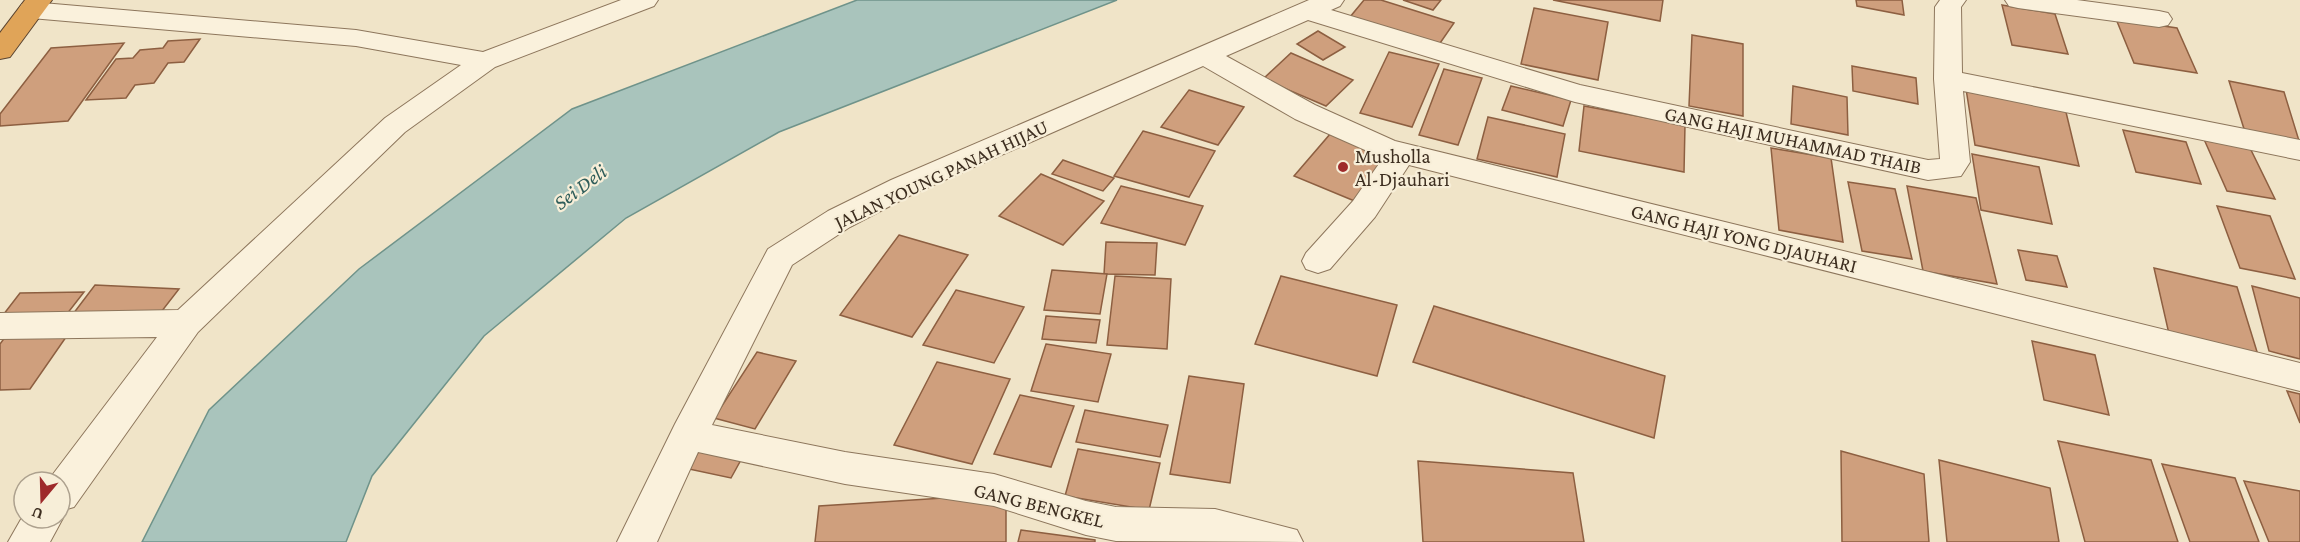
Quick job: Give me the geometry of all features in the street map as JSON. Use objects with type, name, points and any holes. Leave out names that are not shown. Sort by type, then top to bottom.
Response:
[{"type":"highway","points":[[0,51],[35,5]]},
{"type":"street","points":[[72,479],[186,322],[395,125],[485,61],[645,0]]},
{"type":"street","points":[[1953,0],[1948,7],[1948,79],[2300,150]]},
{"type":"street","points":[[2018,0],[2159,19]]},
{"type":"street","points":[[35,5],[198,26],[356,38],[485,61]]},
{"type":"street","name":"GANG HAJI MUHAMMAD THAIB","points":[[1319,6],[1575,93],[1928,170],[1950,169],[1955,162],[1948,79]]},
{"type":"street","name":"JALAN YOUNG PANAH HIJAU","points":[[637,542],[688,435],[780,257],[839,219],[903,187],[1319,6]]},
{"type":"street","name":"GANG HAJI YONG DJAUHARI","points":[[1205,56],[1305,112],[1386,149],[2300,377]]},
{"type":"street","points":[[1318,261],[1364,209],[1402,153]]},
{"type":"street","points":[[0,326],[186,322]]},
{"type":"street","name":"GANG BENGKEL","points":[[688,435],[845,468],[994,490],[1106,522],[1215,526],[1283,542]]},
{"type":"water","name":"Sei Deli","points":[[857,0],[1117,0],[779,132],[626,218],[484,336],[372,476],[346,542],[142,542],[209,410],[359,269],[572,109]]},
{"type":"building","points":[[1364,0],[1381,0],[1454,23],[1438,46],[1350,17]]},
{"type":"building","points":[[1403,0],[1441,0],[1433,10]]},
{"type":"building","points":[[1553,0],[1663,0],[1660,21]]},
{"type":"building","points":[[1856,0],[1902,0],[1904,15],[1857,6]]},
{"type":"building","points":[[2002,5],[2055,14],[2068,54],[2012,45]]},
{"type":"building","points":[[1534,8],[1608,22],[1598,80],[1521,64]]},
{"type":"building","points":[[2116,19],[2177,28],[2197,73],[2134,63]]},
{"type":"building","points":[[1318,31],[1345,47],[1323,60],[1297,44]]},
{"type":"building","points":[[1692,35],[1743,44],[1743,116],[1689,106]]},
{"type":"building","points":[[200,39],[184,62],[168,63],[154,83],[135,85],[126,98],[86,100],[116,59],[133,58],[140,50],[163,48],[168,41]]},
{"type":"building","points":[[124,43],[68,121],[0,126],[0,114],[51,48]]},
{"type":"building","points":[[1389,52],[1439,64],[1412,127],[1360,113]]},
{"type":"building","points":[[1291,53],[1353,80],[1326,106],[1263,79]]},
{"type":"building","points":[[1852,66],[1916,78],[1918,104],[1853,91]]},
{"type":"building","points":[[1444,69],[1482,78],[1458,145],[1419,135]]},
{"type":"building","points":[[2229,81],[2284,92],[2300,144],[2245,132]]},
{"type":"building","points":[[1511,86],[1571,100],[1563,126],[1502,110]]},
{"type":"building","points":[[1793,86],[1847,97],[1848,135],[1791,124]]},
{"type":"building","points":[[1966,89],[2065,108],[2079,166],[1975,145]]},
{"type":"building","points":[[1189,90],[1244,107],[1218,145],[1161,127]]},
{"type":"building","points":[[1584,106],[1685,125],[1684,172],[1579,151]]},
{"type":"building","points":[[1488,117],[1565,134],[1557,177],[1477,159]]},
{"type":"building","points":[[2123,130],[2186,142],[2201,184],[2136,172]]},
{"type":"building","points":[[1143,131],[1215,151],[1189,197],[1114,176]]},
{"type":"building","name":"Musholla Al-Djauhari","points":[[1331,133],[1391,157],[1357,202],[1294,176]]},
{"type":"building","points":[[2203,137],[2248,144],[2275,199],[2227,191]]},
{"type":"building","points":[[1771,148],[1831,158],[1843,242],[1779,230]]},
{"type":"building","points":[[1972,154],[2039,167],[2052,224],[1981,210]]},
{"type":"building","points":[[1063,160],[1114,178],[1103,191],[1052,174]]},
{"type":"building","points":[[1041,174],[1104,201],[1063,245],[999,216]]},
{"type":"building","points":[[1848,182],[1895,189],[1912,259],[1862,251]]},
{"type":"building","points":[[1121,186],[1203,206],[1185,245],[1101,223]]},
{"type":"building","points":[[1907,186],[1976,198],[1997,284],[1923,271]]},
{"type":"building","points":[[2217,206],[2270,216],[2295,279],[2240,268]]},
{"type":"building","points":[[899,235],[968,255],[912,337],[840,315]]},
{"type":"building","points":[[1106,242],[1157,243],[1155,275],[1104,274]]},
{"type":"building","points":[[2018,250],[2057,256],[2067,287],[2026,280]]},
{"type":"building","points":[[2154,268],[2237,287],[2258,355],[2169,334]]},
{"type":"building","points":[[1052,270],[1107,274],[1100,314],[1044,310]]},
{"type":"building","points":[[1115,276],[1171,279],[1167,349],[1107,345]]},
{"type":"building","points":[[1281,276],[1397,305],[1377,376],[1255,344]]},
{"type":"building","points":[[95,285],[179,289],[158,316],[70,318]]},
{"type":"building","points":[[2252,286],[2300,298],[2300,359],[2269,351]]},
{"type":"building","points":[[956,290],[1024,307],[994,363],[923,345]]},
{"type":"building","points":[[84,292],[63,319],[0,319],[20,293]]},
{"type":"building","points":[[1434,306],[1665,376],[1654,438],[1413,362]]},
{"type":"building","points":[[1046,316],[1100,320],[1096,343],[1042,339]]},
{"type":"building","points":[[73,327],[30,389],[0,390],[0,344],[11,329]]},
{"type":"building","points":[[2032,341],[2095,355],[2109,415],[2044,400]]},
{"type":"building","points":[[1046,344],[1111,354],[1098,402],[1031,391]]},
{"type":"building","points":[[757,352],[796,361],[755,429],[714,418]]},
{"type":"building","points":[[937,362],[1010,379],[972,464],[894,445]]},
{"type":"building","points":[[1189,376],[1244,384],[1230,483],[1170,474]]},
{"type":"building","points":[[2287,391],[2300,394],[2300,423]]},
{"type":"building","points":[[1020,395],[1074,406],[1051,467],[994,454]]},
{"type":"building","points":[[1085,410],[1168,425],[1160,457],[1076,442]]},
{"type":"building","points":[[2058,441],[2151,460],[2178,542],[2085,542]]},
{"type":"building","points":[[700,449],[742,458],[731,478],[689,469]]},
{"type":"building","points":[[1078,449],[1160,463],[1149,510],[1065,496]]},
{"type":"building","points":[[1841,451],[1924,474],[1929,542],[1842,542]]},
{"type":"building","points":[[1939,460],[2050,488],[2059,542],[1947,542]]},
{"type":"building","points":[[1418,461],[1573,473],[1584,542],[1423,542]]},
{"type":"building","points":[[2162,464],[2235,478],[2259,542],[2190,542]]},
{"type":"building","points":[[2244,481],[2300,491],[2300,542],[2269,542]]},
{"type":"building","points":[[1006,494],[1006,542],[815,542],[819,506]]},
{"type":"building","points":[[1021,530],[1095,540],[1095,542],[1018,542]]},
{"type":"place","name":"Musholla Al-Djauhari","points":[[1343,167]]}]
